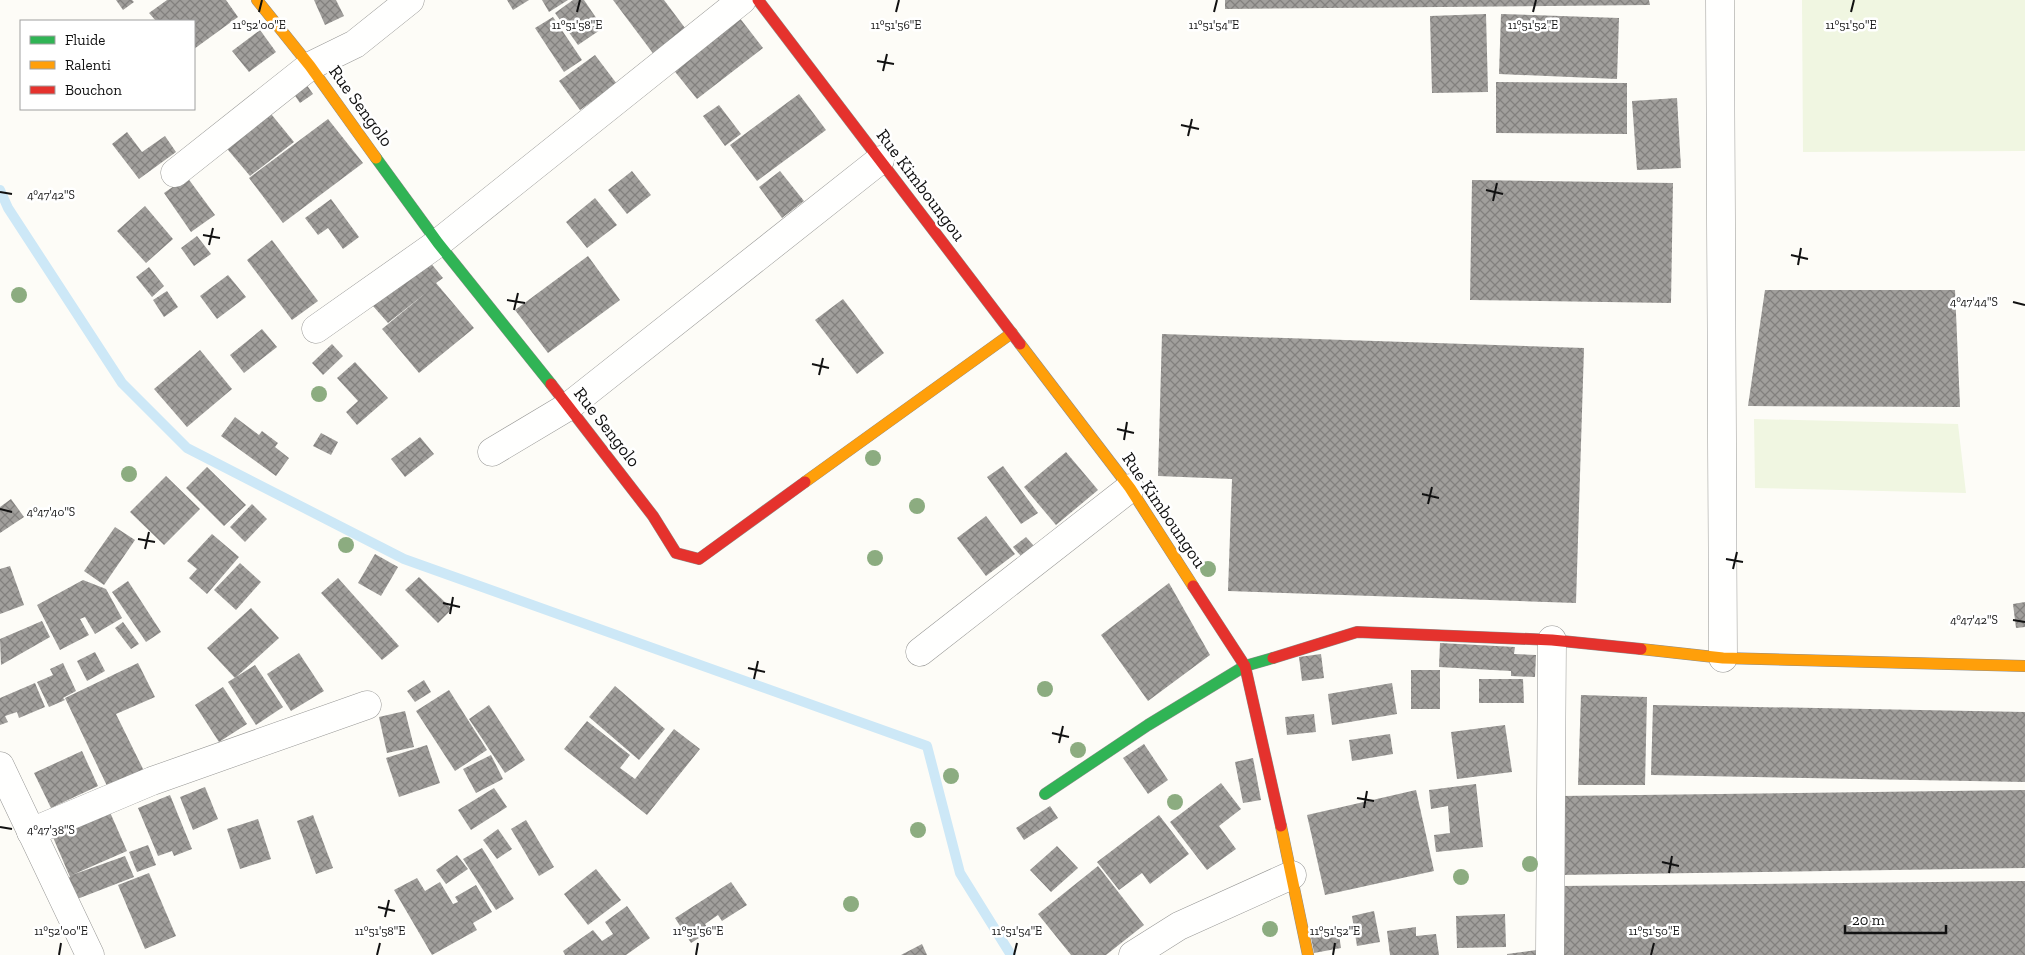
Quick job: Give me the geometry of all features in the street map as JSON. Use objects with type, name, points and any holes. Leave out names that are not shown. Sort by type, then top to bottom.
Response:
[{"type":"street","name":"Rue Sengolo","points":[[257,0],[310,66],[438,243],[569,406],[653,516],[676,553],[699,559],[1012,333]]},
{"type":"street","points":[[175,173],[310,66],[355,44],[410,0]]},
{"type":"street","points":[[316,329],[438,243],[742,0]]},
{"type":"street","name":"Rue Kimboungou","points":[[758,0],[1130,488],[1245,666],[1308,955]]},
{"type":"street","points":[[1720,0],[1723,658]]},
{"type":"street","points":[[492,452],[569,406],[880,160]]},
{"type":"street","points":[[920,652],[1130,488]]},
{"type":"street","points":[[1045,794],[1148,725],[1245,666],[1357,632],[1552,640],[1723,658],[2025,666]]},
{"type":"street","points":[[1550,955],[1552,640]]},
{"type":"street","points":[[31,832],[152,781],[367,705]]},
{"type":"street","points":[[0,766],[90,955]]},
{"type":"street","points":[[1133,955],[1179,926],[1292,875]]},
{"type":"green space","points":[[1802,0],[2025,0],[2025,151],[1803,152]]},
{"type":"green space","points":[[1754,419],[1958,424],[1966,493],[1755,488]]},
{"type":"building","points":[[116,0],[132,0],[134,2],[123,10]]},
{"type":"building","points":[[167,0],[226,0],[238,17],[195,48],[195,20],[155,20],[149,13]]},
{"type":"building","points":[[314,0],[336,0],[344,16],[325,25]]},
{"type":"building","points":[[507,0],[529,0],[513,10]]},
{"type":"building","points":[[542,0],[568,0],[549,12]]},
{"type":"building","points":[[573,0],[584,0],[603,28],[578,45],[555,13]]},
{"type":"building","points":[[613,0],[664,0],[688,32],[655,56]]},
{"type":"building","points":[[1225,0],[1649,0],[1650,5],[1225,9]]},
{"type":"building","points":[[1486,14],[1488,92],[1432,93],[1430,16]]},
{"type":"building","points":[[1501,14],[1619,18],[1617,79],[1499,74]]},
{"type":"building","points":[[553,17],[582,60],[564,72],[535,28]]},
{"type":"building","points":[[739,17],[763,48],[697,99],[672,68]]},
{"type":"building","points":[[260,30],[276,52],[249,72],[232,51]]},
{"type":"building","points":[[595,55],[617,84],[580,110],[559,81]]},
{"type":"building","points":[[304,81],[313,94],[300,103],[291,90]]},
{"type":"building","points":[[1496,82],[1627,83],[1627,134],[1496,133]]},
{"type":"building","points":[[799,94],[826,130],[757,181],[730,145]]},
{"type":"building","points":[[1677,98],[1681,168],[1637,170],[1632,101]]},
{"type":"building","points":[[719,105],[741,134],[725,146],[703,116]]},
{"type":"building","points":[[267,109],[294,142],[250,176],[223,144]]},
{"type":"building","points":[[328,119],[363,163],[283,223],[249,178]]},
{"type":"building","points":[[127,132],[142,152],[165,136],[176,152],[139,179],[112,144]]},
{"type":"building","points":[[632,171],[651,195],[627,214],[608,190]]},
{"type":"building","points":[[780,171],[804,201],[782,218],[759,187]]},
{"type":"building","points":[[187,177],[215,215],[191,232],[164,193]]},
{"type":"building","points":[[1472,180],[1673,183],[1671,303],[1470,300]]},
{"type":"building","points":[[595,198],[617,225],[587,248],[566,222]]},
{"type":"building","points":[[331,199],[359,237],[343,249],[328,228],[318,235],[305,218]]},
{"type":"building","points":[[145,206],[173,239],[146,263],[117,231]]},
{"type":"building","points":[[197,236],[211,254],[194,266],[181,248]]},
{"type":"building","points":[[272,240],[318,301],[292,320],[247,260]]},
{"type":"building","points":[[588,256],[620,300],[548,353],[515,310]]},
{"type":"building","points":[[429,261],[443,278],[436,283],[474,328],[419,373],[382,329],[427,292],[388,323],[373,306]]},
{"type":"building","points":[[149,267],[164,286],[152,297],[136,277]]},
{"type":"building","points":[[228,275],[246,297],[217,319],[200,296]]},
{"type":"building","points":[[1765,290],[1955,290],[1960,407],[1748,406]]},
{"type":"building","points":[[167,291],[178,307],[164,317],[153,300]]},
{"type":"building","points":[[843,299],[884,353],[857,374],[815,320]]},
{"type":"building","points":[[262,329],[277,347],[244,373],[230,355]]},
{"type":"building","points":[[1162,334],[1584,348],[1576,603],[1228,591],[1232,479],[1158,476]]},
{"type":"building","points":[[332,344],[343,356],[323,375],[312,363]]},
{"type":"building","points":[[200,350],[232,389],[187,427],[154,389]]},
{"type":"building","points":[[355,362],[388,398],[357,425],[346,412],[358,401],[337,378]]},
{"type":"building","points":[[235,417],[259,435],[262,431],[278,443],[275,447],[289,458],[276,476],[221,436]]},
{"type":"building","points":[[321,433],[338,442],[331,455],[313,446]]},
{"type":"building","points":[[420,437],[434,454],[405,477],[391,459]]},
{"type":"building","points":[[1066,452],[1098,490],[1056,525],[1024,487]]},
{"type":"building","points":[[1003,466],[1038,513],[1021,524],[987,477]]},
{"type":"building","points":[[207,467],[246,505],[224,526],[186,488]]},
{"type":"building","points":[[166,476],[200,509],[164,545],[130,512]]},
{"type":"building","points":[[11,499],[24,517],[0,533],[0,507]]},
{"type":"building","points":[[252,504],[267,519],[245,542],[230,527]]},
{"type":"building","points":[[986,516],[1015,554],[986,576],[957,538]]},
{"type":"building","points":[[115,527],[135,540],[104,585],[84,571]]},
{"type":"building","points":[[212,534],[239,557],[207,594],[189,578],[197,569],[187,561]]},
{"type":"building","points":[[1026,537],[1034,546],[1021,556],[1013,547]]},
{"type":"building","points":[[375,554],[398,567],[381,596],[358,583]]},
{"type":"building","points":[[240,563],[261,582],[236,610],[214,590]]},
{"type":"building","points":[[10,566],[24,605],[0,614],[0,569]]},
{"type":"building","points":[[419,577],[452,609],[438,623],[405,590]]},
{"type":"building","points":[[338,578],[399,646],[382,660],[321,593]]},
{"type":"building","points":[[83,580],[106,589],[122,618],[95,634],[85,617],[80,619],[89,635],[60,650],[37,605]]},
{"type":"building","points":[[128,581],[161,632],[146,642],[112,592]]},
{"type":"building","points":[[1169,583],[1210,655],[1148,701],[1101,635]]},
{"type":"building","points":[[2025,602],[2025,627],[2016,628],[2013,604]]},
{"type":"building","points":[[251,608],[279,638],[235,678],[207,648]]},
{"type":"building","points":[[42,621],[50,637],[1,665],[0,639]]},
{"type":"building","points":[[123,622],[139,644],[131,649],[115,628]]},
{"type":"building","points":[[1440,643],[1515,647],[1514,654],[1536,655],[1535,677],[1511,676],[1511,671],[1439,667]]},
{"type":"building","points":[[95,652],[105,671],[87,681],[77,661]]},
{"type":"building","points":[[299,653],[324,691],[291,711],[267,674]]},
{"type":"building","points":[[1321,654],[1324,678],[1302,681],[1299,657]]},
{"type":"building","points":[[63,663],[76,691],[63,698],[65,700],[49,707],[37,682],[53,675],[50,669]]},
{"type":"building","points":[[138,663],[155,697],[116,714],[144,771],[108,788],[65,698]]},
{"type":"building","points":[[255,665],[283,707],[256,725],[228,682]]},
{"type":"building","points":[[1411,670],[1440,670],[1440,709],[1411,709]]},
{"type":"building","points":[[1479,679],[1523,679],[1524,703],[1479,703]]},
{"type":"building","points":[[424,680],[431,692],[415,702],[407,691]]},
{"type":"building","points":[[35,683],[45,707],[19,718],[17,712],[5,716],[8,722],[0,725],[0,698]]},
{"type":"building","points":[[1392,683],[1397,714],[1332,725],[1328,694]]},
{"type":"building","points":[[615,686],[665,729],[639,760],[589,717]]},
{"type":"building","points":[[223,687],[247,724],[219,742],[195,705]]},
{"type":"building","points":[[449,690],[487,750],[455,771],[416,711]]},
{"type":"building","points":[[1581,695],[1647,697],[1645,785],[1578,785]]},
{"type":"building","points":[[489,705],[525,760],[505,773],[469,719]]},
{"type":"building","points":[[1653,705],[2025,712],[2025,782],[1651,775]]},
{"type":"building","points":[[405,711],[414,747],[387,753],[379,717]]},
{"type":"building","points":[[1314,714],[1316,732],[1287,735],[1285,717]]},
{"type":"building","points":[[587,721],[630,755],[620,768],[635,779],[674,729],[700,749],[647,815],[564,749]]},
{"type":"building","points":[[1505,725],[1512,772],[1457,779],[1451,732]]},
{"type":"building","points":[[1390,734],[1393,754],[1352,761],[1349,740]]},
{"type":"building","points":[[1144,744],[1168,780],[1148,794],[1123,758]]},
{"type":"building","points":[[427,745],[440,783],[399,797],[386,758]]},
{"type":"building","points":[[82,751],[98,786],[51,808],[34,773]]},
{"type":"building","points":[[491,755],[503,779],[476,793],[463,769]]},
{"type":"building","points":[[1253,758],[1261,800],[1243,803],[1235,762]]},
{"type":"building","points":[[1221,783],[1241,809],[1219,826],[1236,849],[1207,870],[1170,822]]},
{"type":"building","points":[[1476,784],[1483,847],[1436,852],[1434,835],[1450,833],[1448,806],[1431,809],[1429,790]]},
{"type":"building","points":[[205,787],[218,819],[193,830],[180,797]]},
{"type":"building","points":[[494,788],[507,807],[471,830],[458,810]]},
{"type":"building","points":[[1416,790],[1434,871],[1325,895],[1307,815]]},
{"type":"building","points":[[2025,790],[2025,868],[1561,875],[1560,796]]},
{"type":"building","points":[[170,795],[192,849],[174,856],[172,851],[158,856],[138,808]]},
{"type":"building","points":[[1050,806],[1058,818],[1024,840],[1016,828]]},
{"type":"building","points":[[109,810],[127,851],[72,875],[125,856],[134,877],[72,901],[63,879],[70,877],[52,835]]},
{"type":"building","points":[[313,815],[333,868],[316,874],[297,821]]},
{"type":"building","points":[[1159,815],[1189,854],[1150,884],[1142,873],[1119,890],[1097,862]]},
{"type":"building","points":[[258,819],[271,859],[240,869],[227,829]]},
{"type":"building","points":[[526,820],[554,867],[539,876],[511,829]]},
{"type":"building","points":[[498,829],[512,849],[497,859],[483,840]]},
{"type":"building","points":[[148,845],[156,865],[137,872],[129,852]]},
{"type":"building","points":[[1057,846],[1078,868],[1051,892],[1030,870]]},
{"type":"building","points":[[482,848],[514,899],[496,910],[463,859]]},
{"type":"building","points":[[457,855],[468,869],[446,884],[436,870]]},
{"type":"building","points":[[1098,866],[1144,925],[1106,955],[1071,955],[1038,914]]},
{"type":"building","points":[[596,869],[621,900],[588,925],[564,894]]},
{"type":"building","points":[[149,873],[176,936],[145,949],[118,885]]},
{"type":"building","points":[[417,878],[425,891],[440,882],[453,904],[458,902],[455,897],[476,885],[492,912],[473,923],[477,930],[432,955],[394,890]]},
{"type":"building","points":[[2025,881],[2025,955],[1561,955],[1560,886]]},
{"type":"building","points":[[731,882],[747,905],[722,921],[718,915],[705,924],[710,931],[691,943],[675,918]]},
{"type":"building","points":[[627,906],[650,938],[626,955],[565,955],[563,951],[593,930],[602,941],[613,934],[605,922]]},
{"type":"building","points":[[1374,911],[1380,942],[1357,946],[1352,916]]},
{"type":"building","points":[[1505,914],[1506,947],[1457,948],[1456,916]]},
{"type":"building","points":[[1416,927],[1416,936],[1436,934],[1439,955],[1390,955],[1387,931]]},
{"type":"building","points":[[1338,928],[1341,948],[1314,953],[1310,932]]},
{"type":"building","points":[[922,944],[927,955],[901,955]]},
{"type":"building","points":[[1544,949],[1545,955],[1507,955],[1507,954]]},
{"type":"waterway","points":[[0,190],[8,208],[122,383],[187,448],[404,559],[927,746],[960,873],[1011,955]]},
{"type":"traffic: fast","points":[[376,158],[438,243],[551,384]]},
{"type":"traffic: fast","points":[[1045,794],[1148,725],[1245,666],[1273,658]]},
{"type":"traffic: slow","points":[[257,0],[310,66],[376,158]]},
{"type":"traffic: slow","points":[[805,482],[1012,333]]},
{"type":"traffic: slow","points":[[1020,344],[1130,488],[1193,586]]},
{"type":"traffic: slow","points":[[1641,649],[1723,658],[2025,666]]},
{"type":"traffic: slow","points":[[1281,826],[1308,955]]},
{"type":"traffic: jam","points":[[758,0],[1020,344]]},
{"type":"traffic: jam","points":[[551,384],[653,516],[676,553],[699,559],[805,482]]},
{"type":"traffic: jam","points":[[1193,586],[1245,666],[1281,826]]},
{"type":"traffic: jam","points":[[1273,658],[1357,632],[1552,640],[1641,649]]}]
